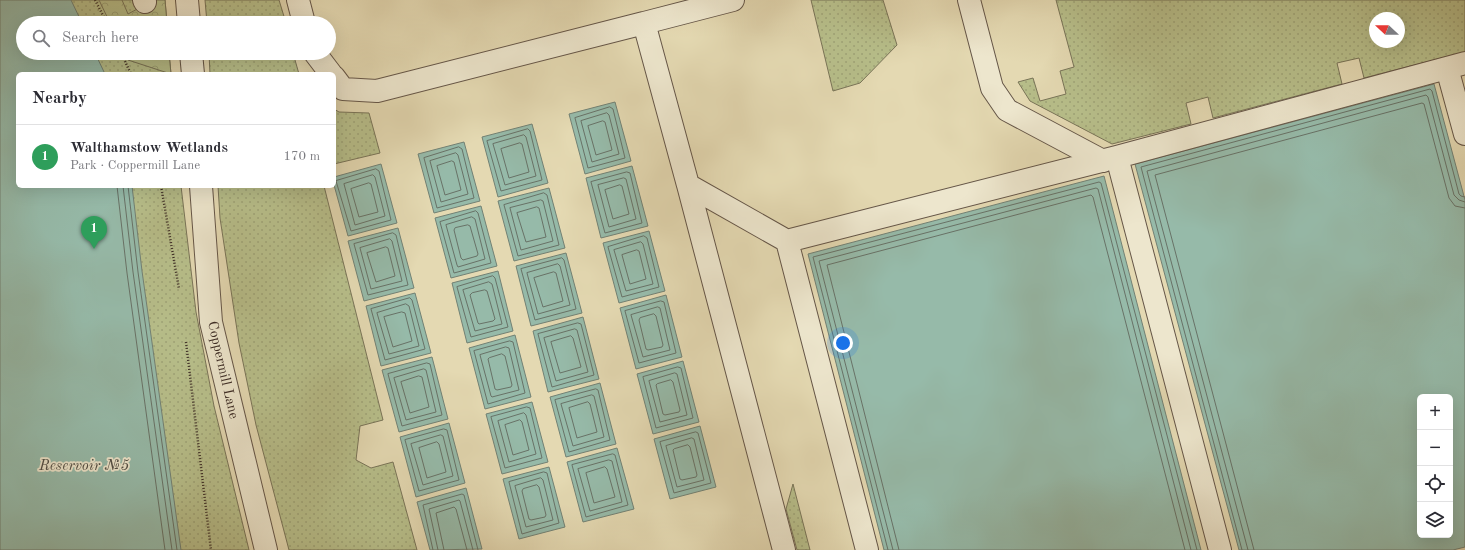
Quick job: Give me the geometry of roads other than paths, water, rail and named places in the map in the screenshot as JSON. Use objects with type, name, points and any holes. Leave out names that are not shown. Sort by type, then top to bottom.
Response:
[{"type":"street","points":[[187,0],[188,16]]},
{"type":"street","points":[[298,0],[302,16]]},
{"type":"street","points":[[336,80],[343,89],[377,91],[733,0]]},
{"type":"street","points":[[969,0],[992,88],[1007,110],[1110,159],[1220,550]]},
{"type":"street","points":[[644,23],[784,550]]},
{"type":"street","points":[[192,60],[193,72]]},
{"type":"street","points":[[320,60],[329,72]]},
{"type":"street","points":[[688,185],[787,241],[1110,159],[1456,66],[1465,134]]},
{"type":"street","name":"Coppermill Lane","points":[[201,188],[212,322],[266,550]]},
{"type":"street","points":[[787,241],[867,550]]},
{"type":"water","name":"Reservoir №5","points":[[0,0],[71,0],[79,16],[16,16],[16,60],[98,60],[104,72],[16,72],[16,188],[132,188],[142,271],[181,550],[0,550]]},
{"type":"water","points":[[1434,84],[1465,200],[1465,547],[1453,550],[1239,550],[1135,164]]},
{"type":"water","points":[[615,102],[631,161],[585,174],[569,114]]},
{"type":"water","points":[[532,124],[548,183],[498,197],[482,137]]},
{"type":"water","points":[[464,142],[480,201],[434,213],[418,154]]},
{"type":"water","points":[[381,164],[397,223],[348,236],[335,188],[336,176]]},
{"type":"water","points":[[632,166],[648,226],[601,238],[586,178]]},
{"type":"water","points":[[1104,176],[1201,550],[884,550],[808,254]]},
{"type":"water","points":[[549,188],[565,248],[514,261],[498,201]]},
{"type":"water","points":[[481,206],[497,266],[451,278],[435,218]]},
{"type":"water","points":[[398,228],[414,288],[364,301],[348,241]]},
{"type":"water","points":[[649,231],[665,291],[619,303],[603,243]]},
{"type":"water","points":[[566,253],[582,313],[531,326],[516,266]]},
{"type":"water","points":[[498,271],[513,331],[467,343],[452,283]]},
{"type":"water","points":[[415,293],[431,353],[381,366],[366,306]]},
{"type":"water","points":[[666,295],[682,357],[636,369],[620,308]]},
{"type":"water","points":[[583,317],[599,379],[548,392],[533,331]]},
{"type":"water","points":[[515,335],[531,397],[485,409],[469,348]]},
{"type":"water","points":[[432,357],[448,419],[399,432],[382,370]]},
{"type":"water","points":[[683,361],[699,422],[653,434],[637,374]]},
{"type":"water","points":[[600,383],[616,444],[566,457],[550,397]]},
{"type":"water","points":[[532,402],[548,462],[502,474],[486,414]]},
{"type":"water","points":[[449,423],[465,483],[416,497],[400,437]]},
{"type":"water","points":[[700,426],[716,487],[670,499],[654,439]]},
{"type":"water","points":[[617,448],[634,509],[583,522],[567,462]]},
{"type":"water","points":[[549,467],[565,527],[519,539],[503,479]]},
{"type":"water","points":[[466,488],[482,549],[430,550],[417,502]]},
{"type":"place","name":"Walthamstow Wetlands","points":[[94,249]]}]
